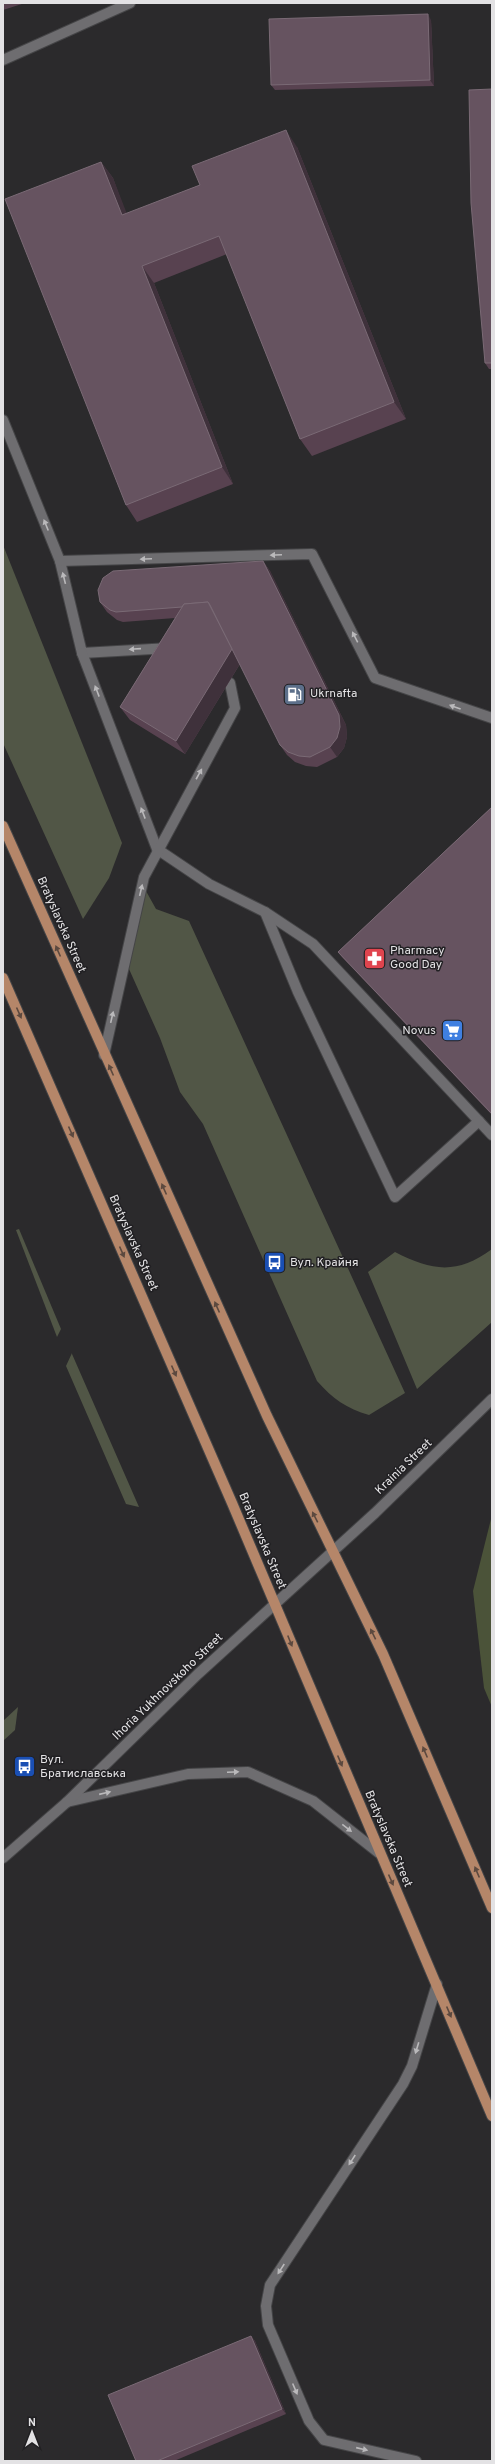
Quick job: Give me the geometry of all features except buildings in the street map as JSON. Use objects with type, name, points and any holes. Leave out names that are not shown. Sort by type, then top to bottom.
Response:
[{"type":"main road","name":"Bratyslavska Street","points":[[3,826],[104,1055],[276,1436],[383,1654],[492,1908]]},
{"type":"main road","name":"Bratyslavska Street","points":[[3,978],[275,1605],[379,1853],[437,1984],[492,2116]]},
{"type":"street","points":[[3,60],[130,3]]},
{"type":"street","points":[[3,420],[60,561],[82,653],[157,849],[209,884],[265,912],[313,944],[492,1135]]},
{"type":"street","points":[[60,561],[312,554],[375,678],[492,718]]},
{"type":"street","points":[[82,653],[174,648]]},
{"type":"street","points":[[104,1055],[144,877],[157,849],[235,708],[230,683]]},
{"type":"street","points":[[265,912],[298,992],[395,1197],[478,1121]]},
{"type":"street","name":"Krainia Street","points":[[332,1551],[390,1498],[492,1399]]},
{"type":"street","name":"Ihoria Yukhnovskoho Street","points":[[3,1858],[67,1802],[198,1674],[275,1605],[332,1551]]},
{"type":"street","points":[[67,1802],[188,1774],[248,1772],[313,1801],[379,1853]]},
{"type":"street","points":[[416,2461],[324,2440],[309,2421],[268,2325],[266,2306],[270,2284],[403,2084],[412,2066],[437,1984]]},
{"type":"green space","points":[[3,545],[122,843],[109,878],[83,919],[3,743]]},
{"type":"green space","points":[[146,891],[156,909],[189,921],[405,1393],[369,1415],[354,1410],[340,1402],[328,1393],[317,1381],[203,1124],[180,1092],[160,1038],[129,969],[133,937]]},
{"type":"green space","points":[[19,1229],[61,1329],[57,1337],[16,1230]]},
{"type":"green space","points":[[492,1249],[492,1322],[417,1389],[368,1272],[395,1252],[421,1263],[444,1267],[467,1263]]},
{"type":"green space","points":[[72,1353],[139,1507],[126,1504],[66,1366]]},
{"type":"green space","points":[[492,1515],[492,1707],[484,1688],[473,1591]]},
{"type":"green space","points":[[18,1707],[15,1730],[3,1741],[3,1721]]},
{"type":"place","name":"Ukrnafta","points":[[294,694]]},
{"type":"place","name":"Pharmacy Good Day","points":[[374,958]]},
{"type":"place","name":"Novus","points":[[452,1031]]},
{"type":"place","name":"Вул. Крайня","points":[[274,1263]]},
{"type":"place","name":"Вул. Братиславська","points":[[24,1767]]}]
